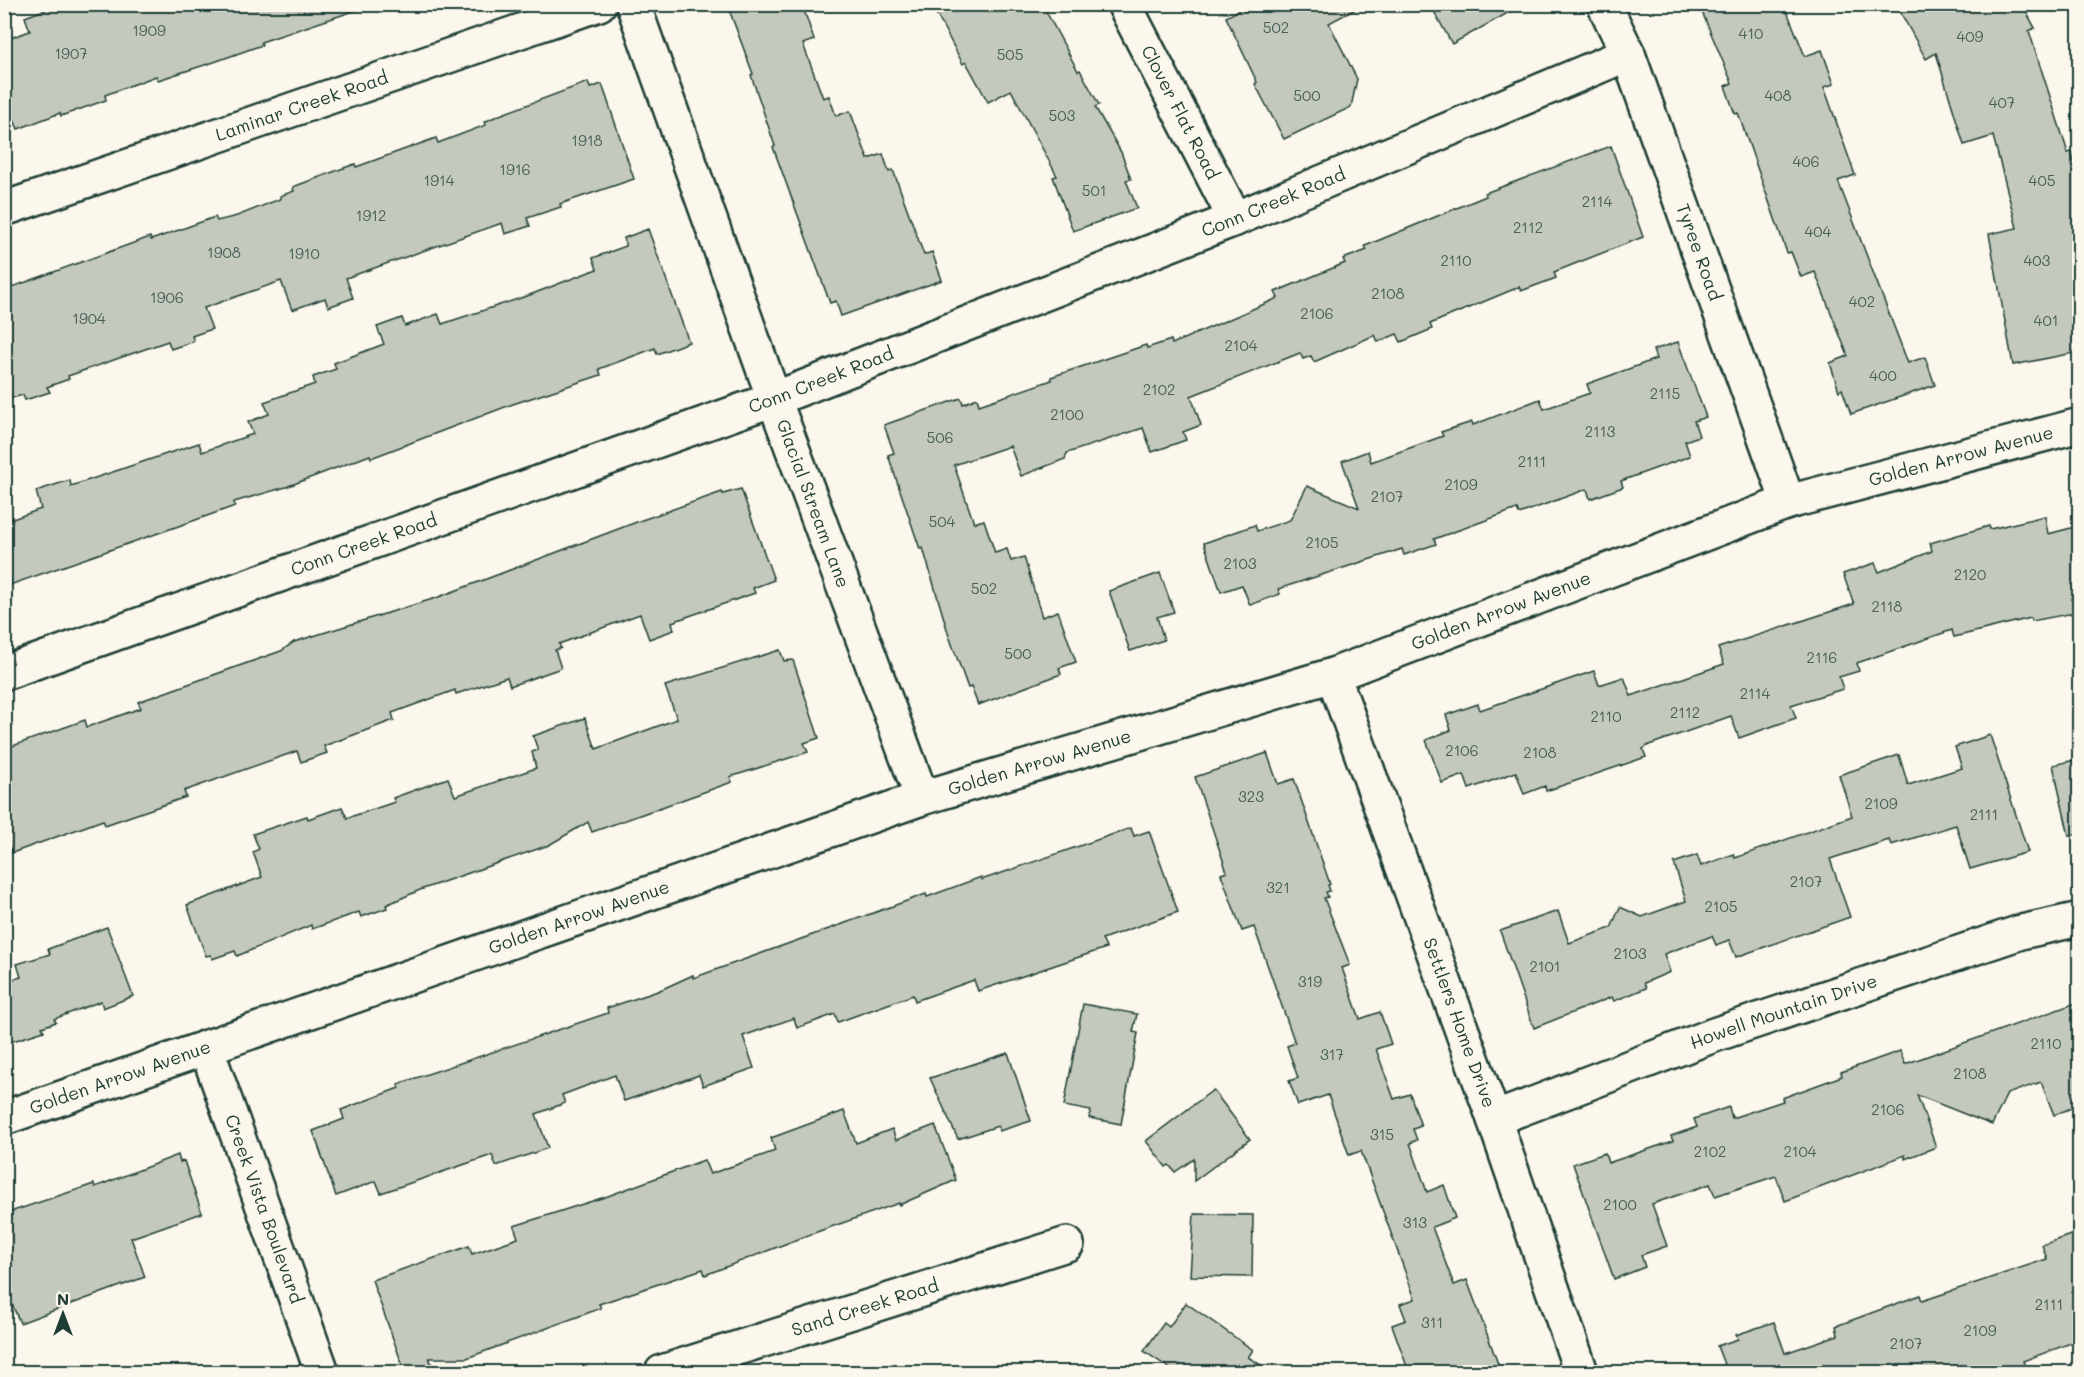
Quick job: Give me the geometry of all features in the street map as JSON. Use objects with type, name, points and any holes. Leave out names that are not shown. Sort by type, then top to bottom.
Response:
[{"type":"street","name":"Laminar Creek Road","points":[[4,209],[599,4]]},
{"type":"street","name":"Glacial Stream Lane","points":[[633,4],[774,399],[922,798]]},
{"type":"street","name":"Clover Flat Road","points":[[1124,4],[1235,219]]},
{"type":"street","name":"Tyree Road","points":[[1604,4],[1628,54],[1788,502]]},
{"type":"street","name":"Conn Creek Road","points":[[4,673],[774,399],[1235,219],[1628,54]]},
{"type":"street","name":"Golden Arrow Avenue","points":[[4,1118],[922,798],[1333,675],[1788,502],[2079,425]]},
{"type":"street","name":"Settlers Home Drive","points":[[1333,675],[1494,1119],[1581,1372]]},
{"type":"street","name":"Howell Mountain Drive","points":[[1494,1119],[1714,1035],[2021,932],[2079,919]]},
{"type":"street","name":"Creek Vista Boulevard","points":[[206,1047],[322,1372]]},
{"type":"street","name":"Sand Creek Road","points":[[662,1372],[1067,1244]]},
{"type":"building","points":[[61,4],[356,4],[357,10],[261,42],[262,45],[214,62],[158,80],[156,76],[105,95],[106,100],[61,116],[60,113],[18,129],[15,122],[4,126],[4,40],[30,31],[25,17]]},
{"type":"building","points":[[727,4],[802,4],[814,40],[803,44],[823,98],[829,96],[836,116],[850,111],[868,159],[883,154],[889,172],[893,170],[924,255],[932,252],[942,280],[841,316],[836,301],[830,303],[773,147],[775,146],[751,75],[753,74]]},
{"type":"building","points":[[931,4],[1042,4],[1099,105],[1095,107],[1121,152],[1131,179],[1126,180],[1137,208],[1073,231],[1053,177],[1057,176],[1011,90],[988,102],[966,62],[963,64]]},
{"type":"building","points":[[1250,4],[1365,4],[1329,23],[1357,79],[1351,107],[1284,139],[1255,84],[1257,82],[1226,17]]},
{"type":"building","points":[[1430,4],[1524,4],[1452,44]]},
{"type":"building","points":[[1720,4],[1784,4],[1805,56],[1822,50],[1834,84],[1824,87],[1855,175],[1838,181],[1908,363],[1925,357],[1935,385],[1851,414],[1842,389],[1839,391],[1830,363],[1848,356],[1815,272],[1801,277],[1791,252],[1787,253],[1738,113],[1735,114],[1725,86],[1732,83],[1702,12]]},
{"type":"building","points":[[1896,4],[2022,4],[2035,28],[2029,31],[2068,153],[2072,152],[2074,164],[2079,163],[2079,352],[2013,365],[1989,234],[2017,228],[1993,136],[1964,145],[1936,53],[1926,59]]},
{"type":"building","points":[[588,82],[590,88],[602,84],[634,179],[560,204],[561,207],[527,218],[530,226],[505,234],[502,223],[346,278],[353,298],[328,307],[325,298],[292,310],[281,281],[204,308],[212,329],[192,336],[194,341],[171,349],[168,341],[68,376],[69,379],[47,387],[50,392],[25,400],[23,395],[4,400],[4,290],[150,237],[151,240],[215,217],[217,221],[237,216],[280,199],[280,196],[294,191],[293,187],[436,138],[438,143],[486,125],[484,122],[497,116]]},
{"type":"building","points":[[1611,146],[1643,237],[1554,272],[1556,278],[1521,291],[1519,287],[1430,324],[1432,329],[1401,342],[1397,334],[1378,342],[1375,335],[1314,362],[1311,356],[1303,359],[1300,353],[1191,396],[1201,425],[1183,432],[1186,440],[1152,452],[1143,428],[1067,453],[1065,459],[1021,476],[1010,446],[954,465],[974,523],[984,520],[995,553],[1007,549],[1011,561],[1024,557],[1042,617],[1058,611],[1076,662],[1059,668],[1061,674],[978,705],[971,687],[968,688],[949,636],[923,548],[920,549],[888,455],[894,453],[884,425],[961,398],[963,404],[977,398],[979,405],[1052,380],[1051,377],[1146,345],[1147,348],[1171,340],[1172,344],[1278,298],[1275,292],[1345,263],[1343,259],[1367,250],[1365,246],[1486,196],[1485,193]]},
{"type":"building","points":[[648,229],[689,342],[657,354],[655,348],[599,369],[601,375],[513,404],[371,458],[370,455],[286,487],[234,502],[235,506],[4,587],[4,522],[41,509],[36,491],[70,480],[71,486],[199,443],[202,452],[253,434],[248,422],[269,414],[264,402],[315,384],[313,377],[336,369],[334,363],[384,344],[377,327],[402,318],[405,326],[438,314],[442,324],[527,296],[597,269],[593,258],[626,246],[624,238]]},
{"type":"building","points":[[1678,342],[1706,417],[1694,421],[1699,436],[1685,441],[1690,456],[1621,481],[1623,487],[1590,499],[1587,489],[1519,514],[1517,509],[1434,539],[1436,544],[1404,555],[1402,549],[1278,589],[1280,594],[1250,605],[1242,585],[1221,592],[1204,543],[1255,525],[1257,531],[1290,520],[1307,486],[1359,508],[1342,461],[1368,451],[1371,462],[1443,436],[1441,432],[1472,422],[1473,425],[1540,399],[1544,409],[1590,393],[1587,384],[1656,359],[1653,350]]},
{"type":"building","points":[[741,489],[774,580],[753,588],[755,593],[672,622],[674,630],[649,639],[640,614],[559,644],[561,648],[555,650],[561,668],[510,686],[507,677],[456,694],[455,690],[392,713],[394,720],[324,746],[327,753],[301,762],[297,751],[184,791],[186,797],[105,825],[103,820],[12,853],[4,833],[4,749],[85,720],[87,727],[141,708],[138,702],[281,651],[294,642],[436,598],[642,520],[722,492],[723,494]]},
{"type":"building","points":[[2045,516],[2048,534],[2075,527],[2079,548],[2079,612],[2032,621],[2031,618],[1954,637],[1952,630],[1857,663],[1859,671],[1839,677],[1843,689],[1791,705],[1796,718],[1739,738],[1731,716],[1649,745],[1643,749],[1646,757],[1546,791],[1545,786],[1524,794],[1516,772],[1469,789],[1464,775],[1442,783],[1426,740],[1451,730],[1446,715],[1478,704],[1480,710],[1594,671],[1599,685],[1624,677],[1631,696],[1724,664],[1718,648],[1854,604],[1843,574],[1875,563],[1879,572],[1932,551],[1930,543],[1989,526],[1990,529]]},
{"type":"building","points":[[1160,573],[1174,612],[1157,617],[1164,640],[1130,651],[1109,591]]},
{"type":"building","points":[[780,650],[784,661],[793,660],[819,738],[804,743],[808,752],[730,777],[732,782],[592,832],[588,822],[549,845],[420,890],[386,905],[387,908],[361,917],[359,912],[312,929],[311,925],[237,956],[235,951],[212,959],[211,955],[206,956],[187,905],[262,877],[253,852],[259,849],[253,834],[342,807],[347,818],[395,802],[393,798],[448,778],[455,796],[536,768],[532,752],[538,750],[533,736],[585,718],[596,749],[677,719],[665,686]]},
{"type":"building","points":[[1990,735],[2028,852],[1970,869],[1956,825],[1891,845],[1889,840],[1830,859],[1850,917],[1736,957],[1729,940],[1716,945],[1712,936],[1664,954],[1670,972],[1644,983],[1646,988],[1614,1001],[1612,997],[1534,1028],[1500,931],[1558,911],[1569,943],[1611,928],[1620,907],[1642,917],[1686,901],[1674,863],[1697,855],[1701,866],[1734,854],[1735,858],[1852,816],[1839,775],[1899,755],[1908,785],[1962,768],[1955,747]]},
{"type":"building","points":[[1267,753],[1278,784],[1294,779],[1330,884],[1328,885],[1330,891],[1326,892],[1328,897],[1324,898],[1350,965],[1342,968],[1360,1019],[1380,1012],[1391,1044],[1376,1049],[1394,1099],[1410,1094],[1421,1126],[1413,1129],[1417,1140],[1410,1143],[1427,1192],[1444,1185],[1455,1218],[1432,1227],[1454,1285],[1467,1280],[1501,1372],[1409,1372],[1392,1325],[1406,1320],[1400,1304],[1415,1299],[1361,1151],[1349,1155],[1328,1095],[1298,1105],[1289,1081],[1298,1078],[1287,1046],[1295,1043],[1254,927],[1242,931],[1221,874],[1227,872],[1195,777]]},
{"type":"building","points":[[2079,759],[2079,834],[2069,836],[2053,765]]},
{"type":"building","points":[[1131,828],[1134,836],[1149,831],[1178,912],[1102,939],[1106,948],[978,991],[974,980],[915,1001],[913,995],[838,1022],[835,1014],[797,1028],[794,1018],[743,1036],[754,1068],[703,1086],[699,1075],[624,1101],[615,1075],[562,1095],[565,1103],[536,1114],[548,1148],[496,1166],[492,1155],[381,1193],[376,1181],[336,1196],[313,1131],[344,1119],[341,1110],[399,1088],[398,1084],[608,1013],[607,1008],[658,991],[693,975],[693,978],[926,894],[927,897],[981,877],[981,880]]},
{"type":"building","points":[[107,927],[133,996],[103,1008],[101,1001],[54,1019],[56,1022],[42,1027],[44,1031],[4,1044],[4,982],[21,977],[17,964],[50,954],[48,949]]},
{"type":"building","points":[[2079,1002],[2079,1105],[2054,1115],[2041,1082],[2007,1094],[1992,1125],[1917,1095],[1936,1147],[1905,1159],[1905,1155],[1785,1201],[1776,1176],[1715,1196],[1710,1184],[1652,1204],[1667,1246],[1641,1255],[1645,1267],[1614,1279],[1573,1164],[1605,1153],[1608,1163],[1673,1141],[1671,1136],[1697,1127],[1694,1119],[1729,1107],[1732,1118],[1783,1101],[1782,1098],[1842,1076],[1841,1072],[1900,1051],[1905,1064]]},
{"type":"building","points":[[1083,1004],[1137,1014],[1133,1032],[1138,1033],[1121,1124],[1089,1118],[1091,1111],[1064,1106]]},
{"type":"building","points":[[1008,1053],[1031,1121],[999,1131],[998,1126],[958,1139],[930,1078]]},
{"type":"building","points":[[1213,1090],[1250,1139],[1194,1181],[1194,1159],[1175,1172],[1169,1165],[1166,1167],[1146,1141]]},
{"type":"building","points":[[844,1111],[856,1143],[892,1129],[896,1140],[935,1125],[956,1180],[899,1205],[899,1203],[811,1234],[705,1275],[703,1269],[599,1304],[601,1308],[467,1358],[429,1358],[435,1372],[405,1372],[372,1280],[469,1246],[472,1254],[518,1238],[514,1226],[608,1196],[704,1160],[710,1174],[775,1151],[771,1138]]},
{"type":"building","points":[[178,1155],[180,1162],[184,1161],[202,1213],[131,1238],[145,1277],[20,1323],[4,1285],[4,1214],[94,1184],[95,1187]]},
{"type":"building","points":[[1194,1214],[1253,1215],[1252,1277],[1190,1276]]},
{"type":"building","points":[[2079,1232],[2079,1340],[2023,1361],[2027,1372],[1727,1372],[1717,1346],[1738,1339],[1736,1335],[1774,1322],[1785,1353],[1838,1335],[1836,1326],[1920,1295],[1922,1301],[2047,1259],[2042,1245]]},
{"type":"building","points":[[1186,1303],[1253,1350],[1248,1357],[1272,1372],[1175,1372],[1144,1351],[1164,1323],[1169,1327]]}]
